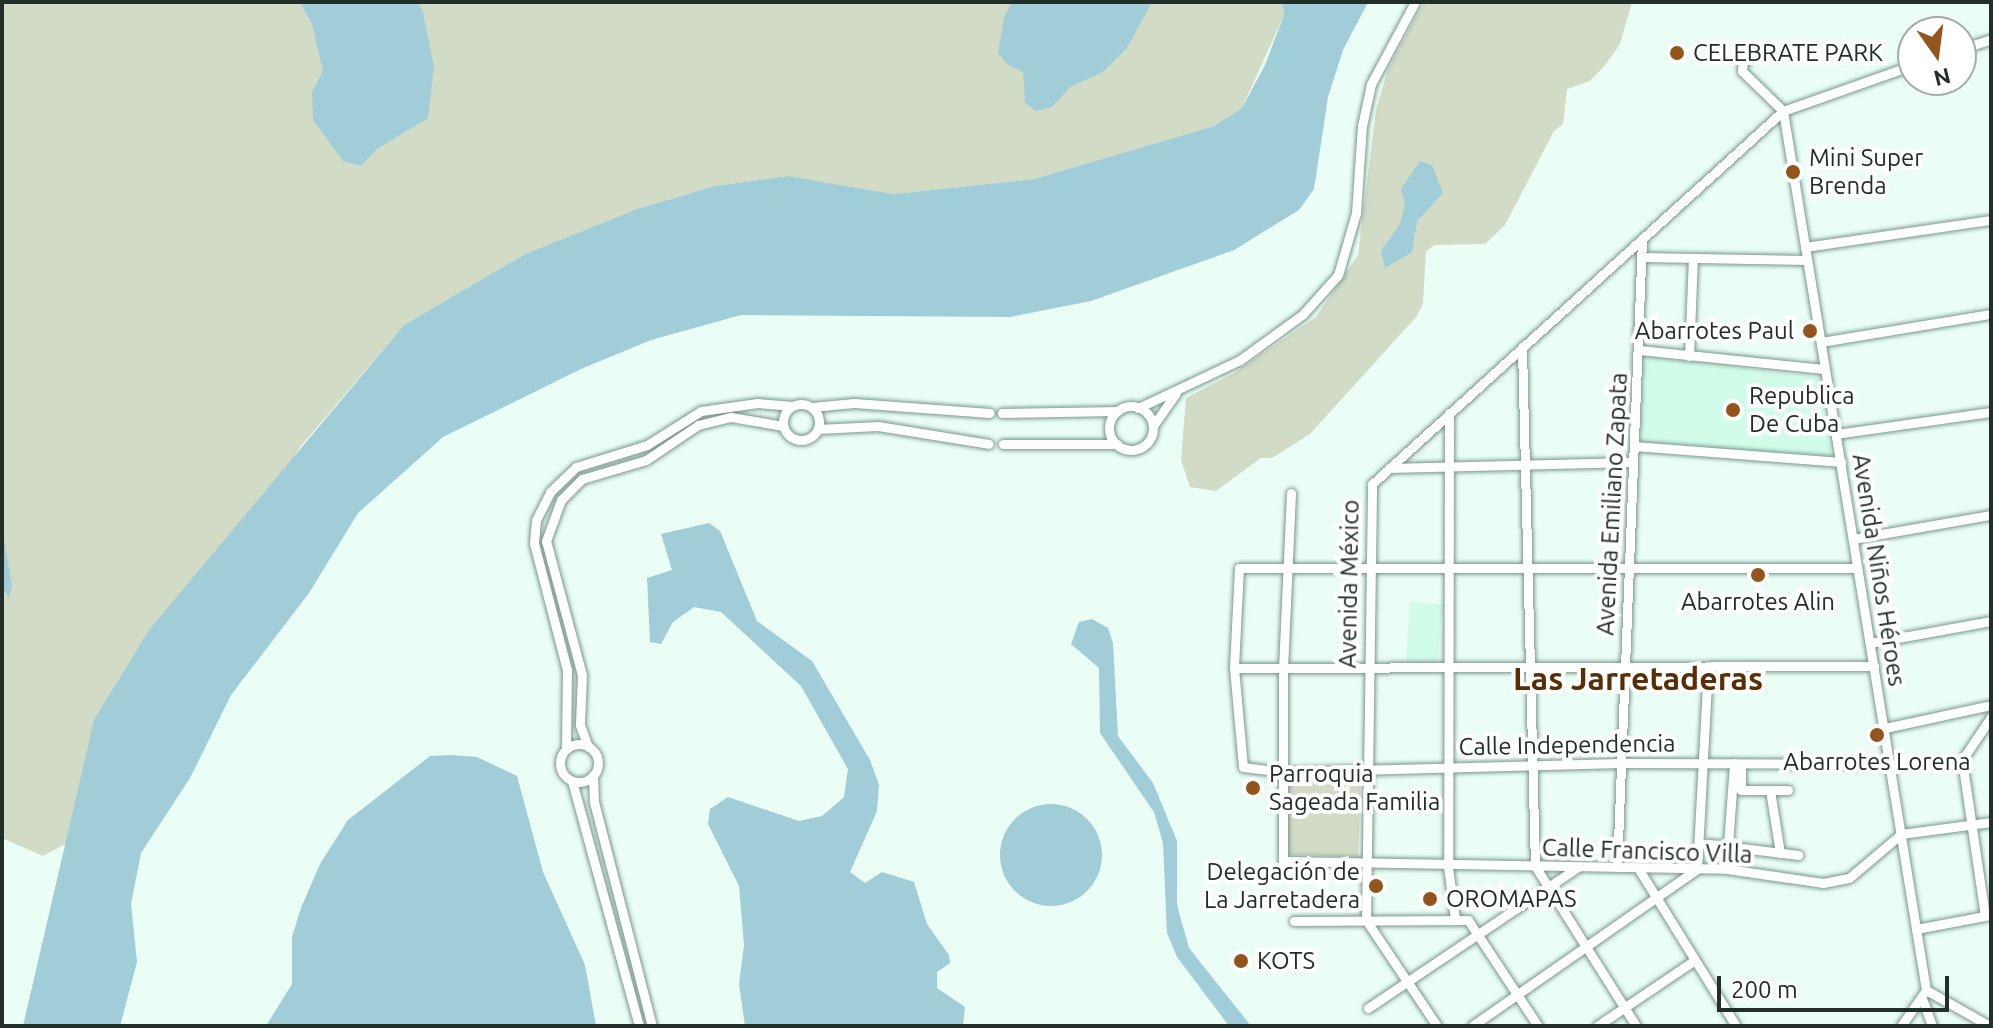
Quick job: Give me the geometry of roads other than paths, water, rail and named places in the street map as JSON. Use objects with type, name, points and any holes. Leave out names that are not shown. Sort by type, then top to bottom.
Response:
[{"type":"street","points":[[1002,413],[1138,408],[1176,393],[1271,339],[1325,294],[1338,275],[1356,213],[1362,126],[1371,84],[1415,2]]},
{"type":"street","points":[[1755,55],[1743,61],[1742,71],[1783,111],[1897,71]]},
{"type":"street","name":"Avenida México","points":[[1366,920],[1363,865],[1369,490],[1388,468],[1783,111]]},
{"type":"street","name":"Avenida Niños Héroes","points":[[1783,111],[1926,990],[1923,1001],[1901,1026]]},
{"type":"street","points":[[1805,247],[1991,220]]},
{"type":"street","name":"Avenida Emiliano Zapata","points":[[1617,867],[1642,239]]},
{"type":"street","points":[[1641,257],[1807,260]]},
{"type":"street","points":[[1689,356],[1693,258]]},
{"type":"street","points":[[1821,342],[1991,314]]},
{"type":"street","points":[[1522,347],[1535,866],[1636,1026]]},
{"type":"street","points":[[1639,350],[1824,369]]},
{"type":"street","points":[[1003,444],[1117,444],[1137,449],[1148,441],[1176,393]]},
{"type":"street","points":[[639,1026],[572,781],[560,767],[566,749],[567,670],[534,543],[536,520],[550,492],[576,467],[647,445],[701,411],[757,403],[812,407],[854,403],[990,413]]},
{"type":"street","points":[[783,426],[792,406]]},
{"type":"street","points":[[812,407],[818,429]]},
{"type":"street","points":[[1138,408],[1148,415],[1153,428]]},
{"type":"street","points":[[1117,444],[1109,427],[1118,411]]},
{"type":"street","points":[[1836,434],[1991,412]]},
{"type":"street","points":[[1449,413],[1448,867],[1455,919]]},
{"type":"street","points":[[652,1026],[594,802],[593,775],[597,761],[580,725],[582,675],[546,541],[561,500],[582,479],[646,460],[698,425],[731,417],[783,426],[799,441],[818,429],[878,426],[989,444]]},
{"type":"street","points":[[1634,446],[1841,462]]},
{"type":"street","points":[[1388,468],[1633,462]]},
{"type":"street","points":[[1281,772],[1291,493]]},
{"type":"street","points":[[1853,539],[1991,515]]},
{"type":"street","points":[[1857,568],[1239,568],[1234,668],[1874,666]]},
{"type":"street","points":[[1870,643],[1991,621]]},
{"type":"street","points":[[1472,1026],[1658,900],[1697,869],[1708,666]]},
{"type":"street","name":"Calle Independencia","points":[[1234,668],[1244,771],[1621,763],[1891,764]]},
{"type":"street","points":[[1885,728],[1991,705]]},
{"type":"street","points":[[1916,929],[1985,916],[1962,760],[1991,717]]},
{"type":"street","points":[[566,749],[588,747]]},
{"type":"street","points":[[1738,764],[1741,790],[1788,790]]},
{"type":"street","points":[[1728,845],[1738,764]]},
{"type":"street","name":"Calle Francisco Villa","points":[[1281,772],[1283,861],[1448,867],[1697,869],[1836,882],[1862,869],[1901,834]]},
{"type":"street","points":[[572,781],[593,775]]},
{"type":"street","points":[[1770,790],[1780,853]]},
{"type":"street","points":[[1901,834],[1991,822]]},
{"type":"street","points":[[1709,844],[1798,855]]},
{"type":"street","points":[[1368,1008],[1479,937],[1578,867]]},
{"type":"street","points":[[1638,868],[1736,1026]]},
{"type":"street","points":[[1366,920],[1437,1026]]},
{"type":"street","points":[[1294,921],[1468,920],[1538,1026]]},
{"type":"street","points":[[1597,1026],[1695,960]]},
{"type":"street","points":[[1926,990],[1990,1026]]},
{"type":"street","points":[[1923,1001],[1932,1026]]},
{"type":"water","points":[[300,2],[418,2],[423,13],[434,66],[428,118],[377,149],[361,166],[343,161],[313,120],[312,92],[323,71],[312,24]]},
{"type":"water","points":[[1012,2],[1152,2],[1127,48],[1103,72],[1070,87],[1052,107],[1036,111],[1025,103],[1023,72],[1007,64],[998,53],[1004,17]]},
{"type":"water","points":[[1282,2],[1368,2],[1343,50],[1328,97],[1314,189],[1299,210],[1234,250],[1091,301],[1010,317],[741,315],[651,340],[581,369],[443,437],[358,513],[309,593],[231,695],[190,778],[141,853],[131,904],[137,962],[120,1026],[23,1026],[94,720],[149,630],[404,325],[525,254],[637,209],[715,186],[788,176],[894,194],[1034,179],[1214,126],[1242,108],[1265,65],[1284,15]]},
{"type":"water","points":[[1420,161],[1432,165],[1443,193],[1417,221],[1412,252],[1385,268],[1381,251],[1400,224],[1405,204],[1401,189]]},
{"type":"water","points":[[709,523],[720,531],[757,621],[812,661],[870,760],[879,785],[877,811],[850,872],[865,883],[882,872],[914,882],[927,924],[949,955],[950,963],[937,972],[937,988],[965,1007],[963,1026],[745,1026],[739,984],[744,945],[739,886],[708,824],[710,809],[728,797],[799,821],[822,816],[844,797],[848,769],[801,686],[721,612],[694,607],[673,622],[661,644],[650,642],[647,578],[672,570],[661,534]]},
{"type":"water","points":[[2,529],[12,585],[9,599],[2,585]]},
{"type":"water","points":[[1092,619],[1108,628],[1113,643],[1118,736],[1153,783],[1177,841],[1177,905],[1189,948],[1251,1026],[1229,1026],[1177,957],[1167,933],[1163,843],[1154,812],[1100,733],[1099,668],[1071,644],[1079,622]]},
{"type":"water","points":[[430,756],[477,757],[517,776],[543,872],[585,965],[596,1026],[266,1026],[292,984],[292,937],[301,908],[320,864],[348,820]]},
{"type":"water","points":[[1051,804],[1070,808],[1087,819],[1098,836],[1102,855],[1098,874],[1087,891],[1070,902],[1051,906],[1032,902],[1015,891],[1004,874],[1000,855],[1004,836],[1015,819],[1032,808]]},
{"type":"place","name":"CELEBRATE PARK","points":[[1677,53]]},
{"type":"place","name":"Mini Super Brenda","points":[[1793,172]]},
{"type":"place","name":"Abarrotes Paul","points":[[1810,331]]},
{"type":"place","name":"Republica De Cuba","points":[[1733,410]]},
{"type":"place","name":"Abarrotes Alin","points":[[1758,575]]},
{"type":"place","name":"Abarrotes Lorena","points":[[1877,735]]},
{"type":"place","name":"Parroquia Sageada Familia","points":[[1253,788]]},
{"type":"place","name":"Delegación de La Jarretadera","points":[[1376,886]]},
{"type":"place","name":"OROMAPAS","points":[[1430,899]]},
{"type":"place","name":"KOTS","points":[[1241,961]]},
{"type":"district","name":"Las Jarretaderas","points":[[1638,678]]}]
